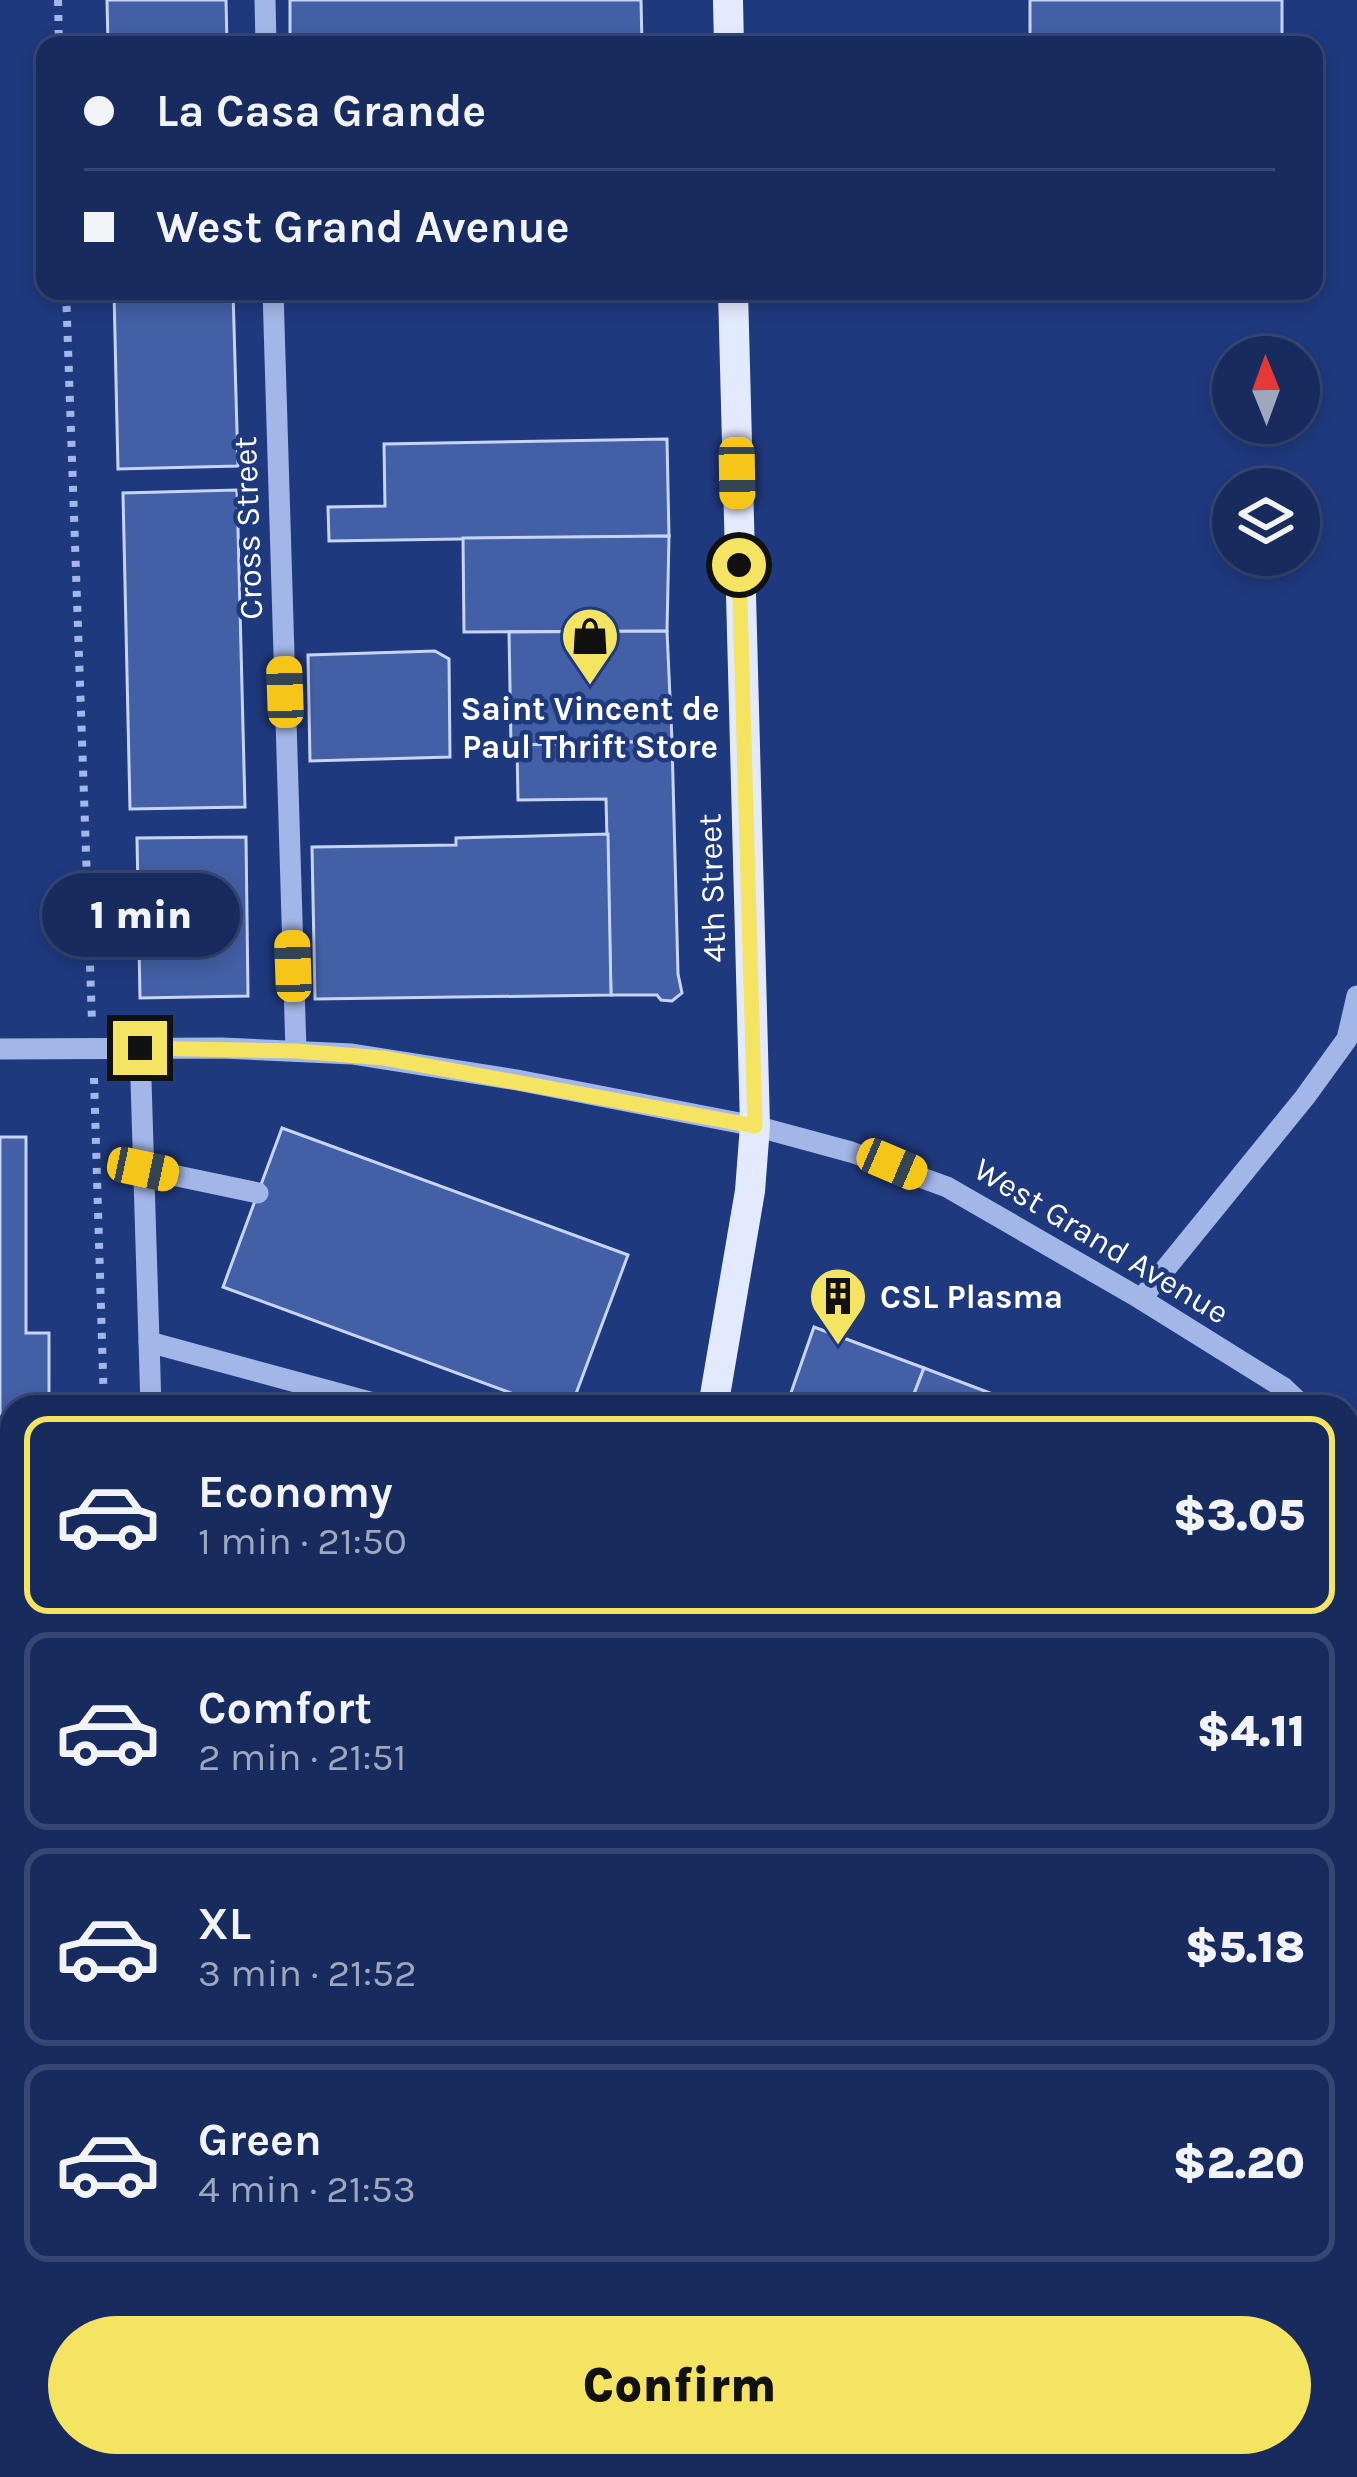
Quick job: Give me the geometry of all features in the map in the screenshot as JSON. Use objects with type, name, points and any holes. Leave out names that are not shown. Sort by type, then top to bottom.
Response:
[{"type":"main road","points":[[728,0],[728,36]]},
{"type":"main road","name":"4th Street","points":[[715,1395],[743,1232],[755,1126],[733,300]]},
{"type":"street","points":[[265,0],[266,36]]},
{"type":"street","name":"Cross Street","points":[[273,300],[296,1051]]},
{"type":"street","points":[[1141,1299],[1306,1097],[1347,1039],[1357,996]]},
{"type":"street","points":[[140,1048],[151,1395]]},
{"type":"street","name":"West Grand Avenue","points":[[0,1049],[296,1051],[415,1062],[755,1126],[892,1164],[947,1187],[1141,1299],[1291,1395]]},
{"type":"street","points":[[143,1169],[258,1193]]},
{"type":"street","points":[[149,1342],[344,1395]]},
{"type":"path","points":[[58,0],[59,36]]},
{"type":"path","points":[[66,300],[104,1395]]},
{"type":"building","points":[[107,0],[226,0],[227,36],[108,36]]},
{"type":"building","points":[[290,0],[641,0],[642,36],[290,36]]},
{"type":"building","points":[[1030,0],[1282,0],[1282,36],[1030,36]]},
{"type":"building","points":[[114,300],[233,300],[238,466],[118,469]]},
{"type":"building","points":[[667,439],[669,536],[329,541],[328,507],[385,506],[384,444]]},
{"type":"building","points":[[237,490],[245,807],[130,809],[123,493]]},
{"type":"building","points":[[669,536],[667,631],[464,632],[463,538]]},
{"type":"building","name":"Saint Vincent de Paul Thrift Store","points":[[667,631],[672,741],[511,745],[509,632]]},
{"type":"building","points":[[435,651],[449,659],[450,757],[310,761],[308,655]]},
{"type":"building","points":[[672,741],[682,993],[672,1001],[657,995],[611,995],[606,799],[518,800],[517,745]]},
{"type":"building","points":[[608,834],[611,995],[315,999],[312,847],[456,845],[456,838]]},
{"type":"building","points":[[246,837],[248,996],[140,998],[137,838]]},
{"type":"building","points":[[282,1128],[628,1255],[576,1395],[516,1395],[223,1287]]},
{"type":"building","points":[[0,1137],[26,1137],[26,1333],[49,1333],[49,1395],[0,1395]]},
{"type":"building","name":"CSL Plasma","points":[[814,1327],[924,1368],[914,1395],[790,1395]]},
{"type":"building","points":[[924,1368],[995,1395],[914,1395]]},
{"type":"place","name":"Saint Vincent de Paul Thrift Store","points":[[590,687]]},
{"type":"place","name":"CSL Plasma","points":[[838,1347]]},
{"type":"route","points":[[140,1048],[384,1058],[755,1126],[739,565]]}]
